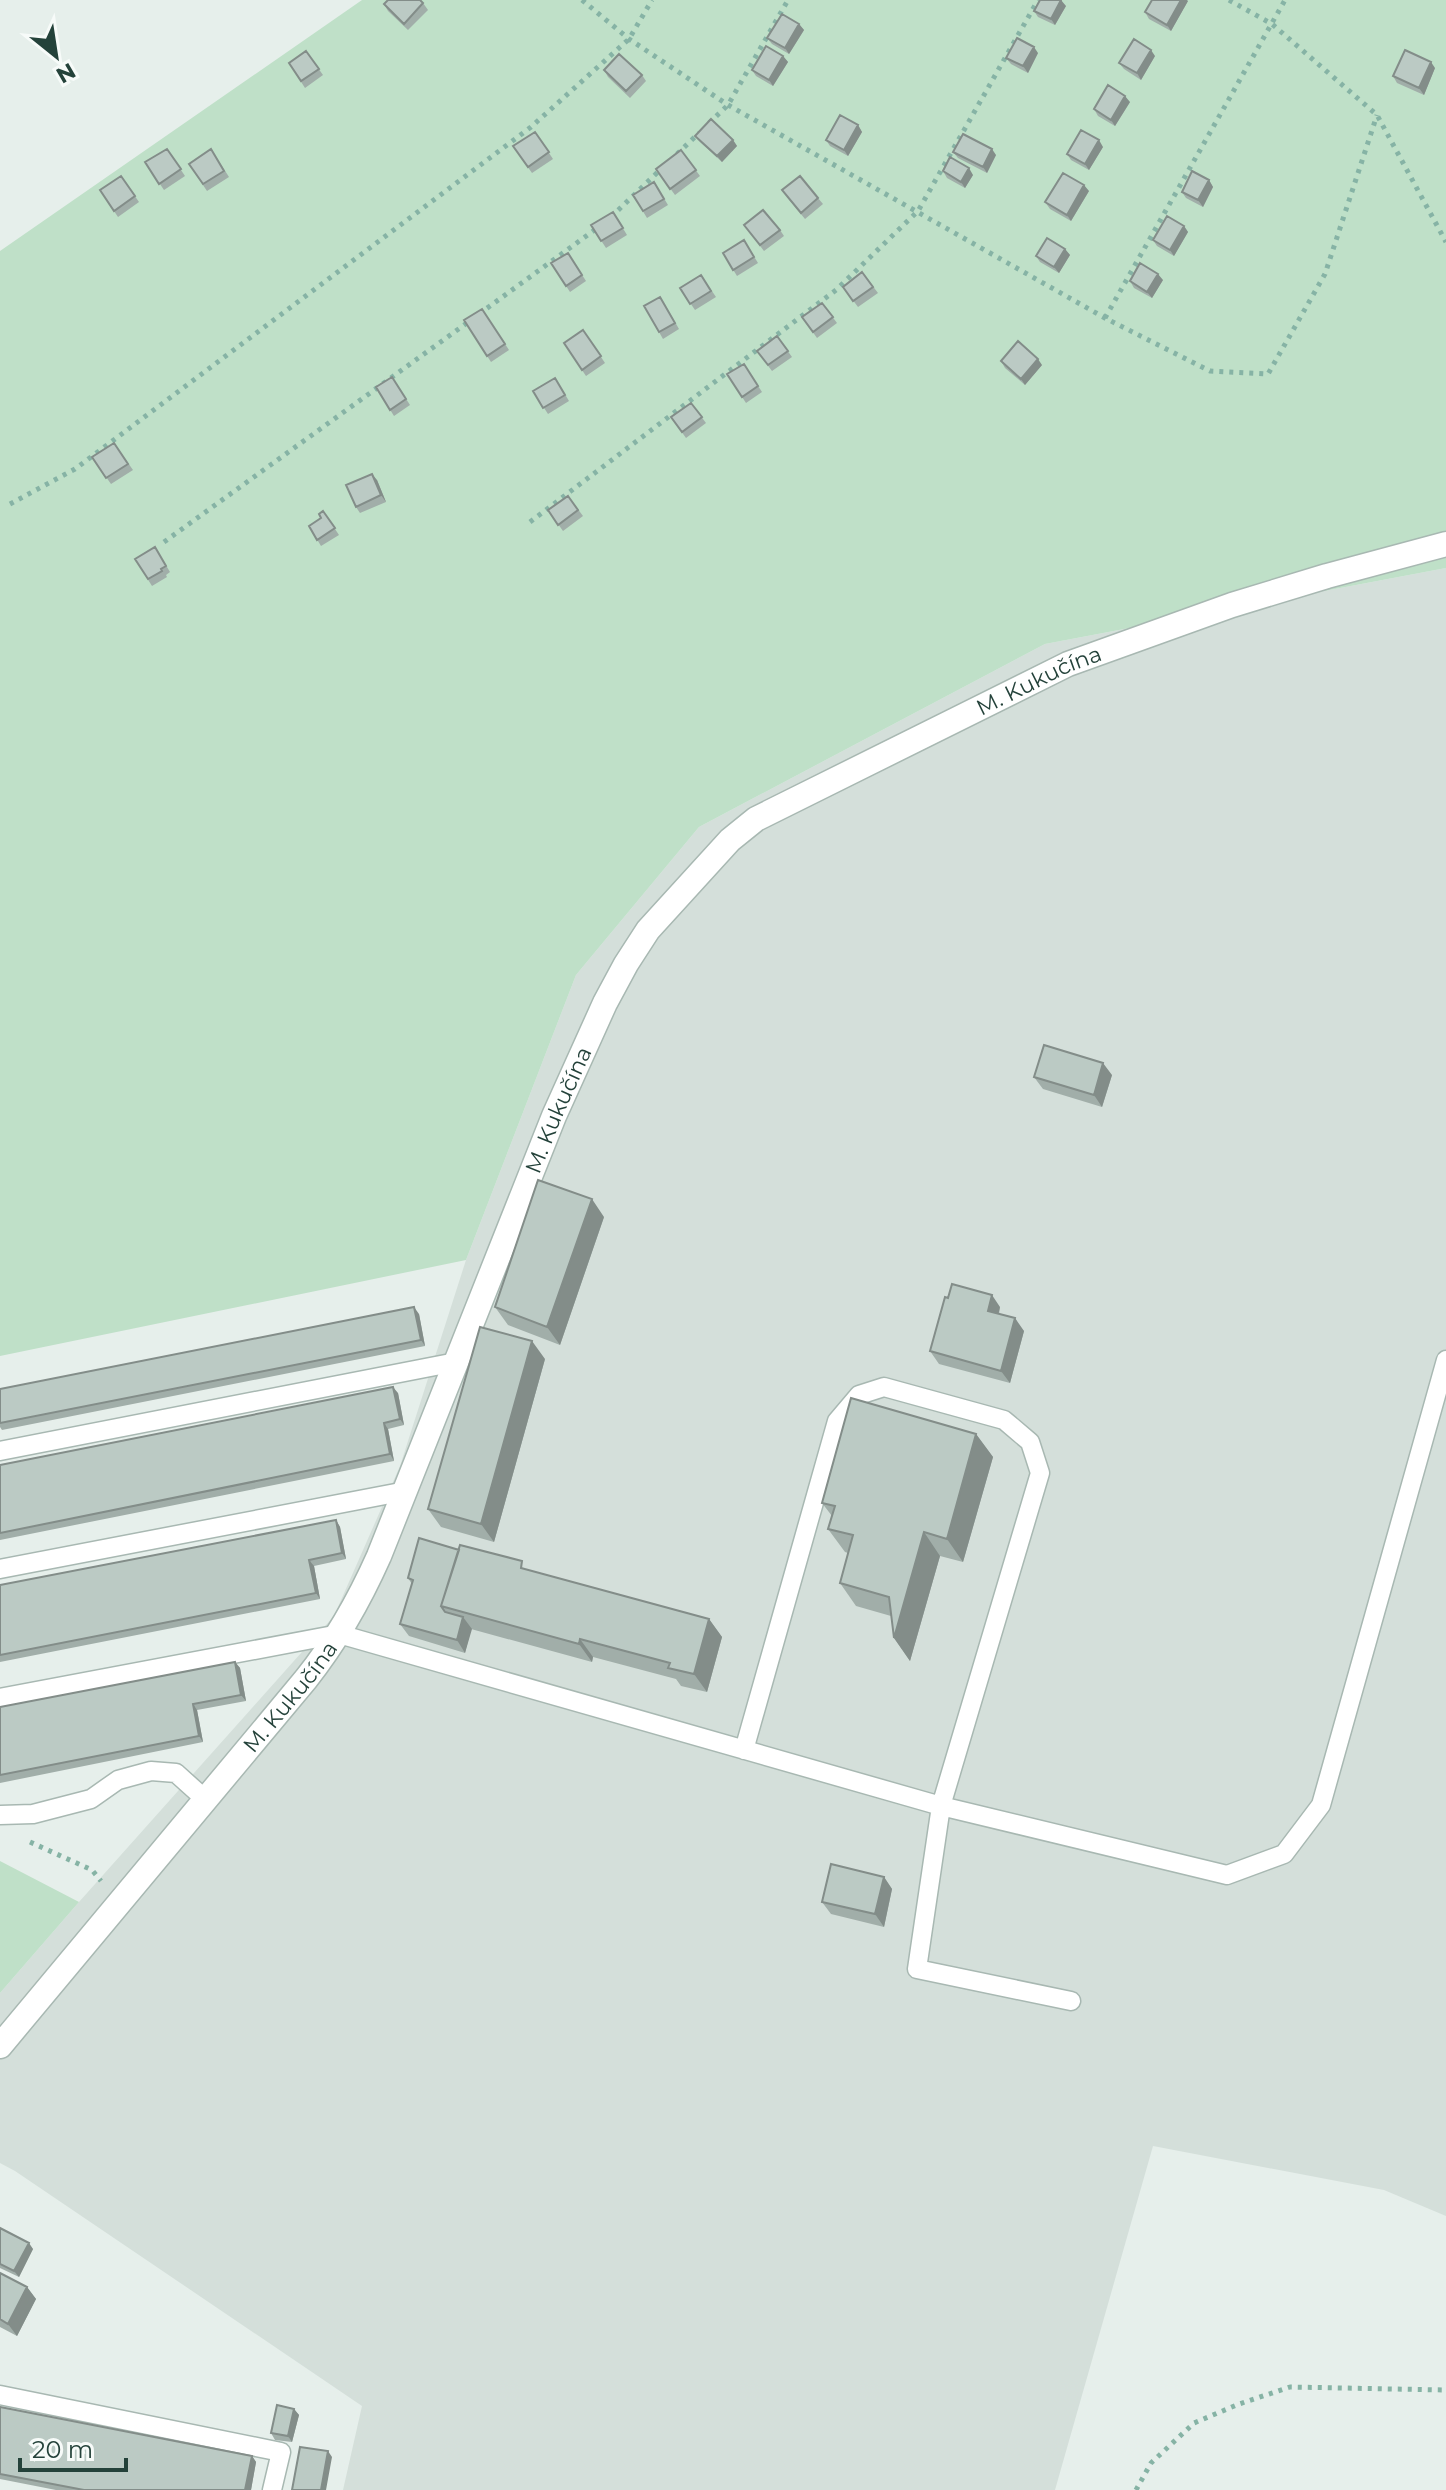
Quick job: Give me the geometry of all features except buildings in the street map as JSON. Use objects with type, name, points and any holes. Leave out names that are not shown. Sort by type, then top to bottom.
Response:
[{"type":"street","name":"M. Kukučína","points":[[0,2046],[306,1679],[359,1601],[406,1491],[554,1116],[605,1003],[648,930],[730,840],[756,819],[1068,664],[1232,605],[1446,544]]},
{"type":"lane","points":[[0,1698],[339,1634],[941,1806],[1227,1875],[1284,1854],[1321,1805],[1446,1360]]},
{"type":"lane","points":[[0,1451],[456,1362]]},
{"type":"lane","points":[[744,1750],[837,1421],[859,1395],[884,1387],[1004,1420],[1030,1442],[1040,1473],[941,1806],[917,1969],[1071,2001]]},
{"type":"lane","points":[[0,1569],[406,1491]]},
{"type":"lane","points":[[0,1815],[33,1814],[91,1799],[118,1780],[151,1771],[176,1773],[206,1800]]},
{"type":"lane","points":[[0,2395],[281,2452],[272,2490]]},
{"type":"path","points":[[582,0],[629,39],[728,105],[1105,318],[1210,371],[1268,374],[1325,274],[1377,115]]},
{"type":"path","points":[[10,504],[75,469],[531,127],[629,39],[652,0]]},
{"type":"path","points":[[164,542],[604,223],[728,105],[788,0]]},
{"type":"path","points":[[530,522],[836,290],[918,211],[1038,0]]},
{"type":"path","points":[[1229,0],[1272,24],[1377,115],[1446,242]]},
{"type":"path","points":[[1105,318],[1285,0]]},
{"type":"path","points":[[26,1840],[92,1870],[121,1901]]},
{"type":"path","points":[[1136,2490],[1151,2463],[1194,2423],[1290,2387],[1446,2390]]},
{"type":"shaded area","points":[[1446,568],[1446,2216],[1384,2190],[1153,2146],[1055,2490],[343,2490],[362,2406],[0,2163],[0,1993],[334,1616],[400,1466],[466,1260],[576,975],[699,827],[1045,644]]},
{"type":"green space","points":[[362,0],[1446,0],[1446,568],[1045,644],[699,827],[576,975],[466,1260],[0,1356],[0,251]]},
{"type":"green space","points":[[0,1861],[79,1902],[0,1993]]}]
